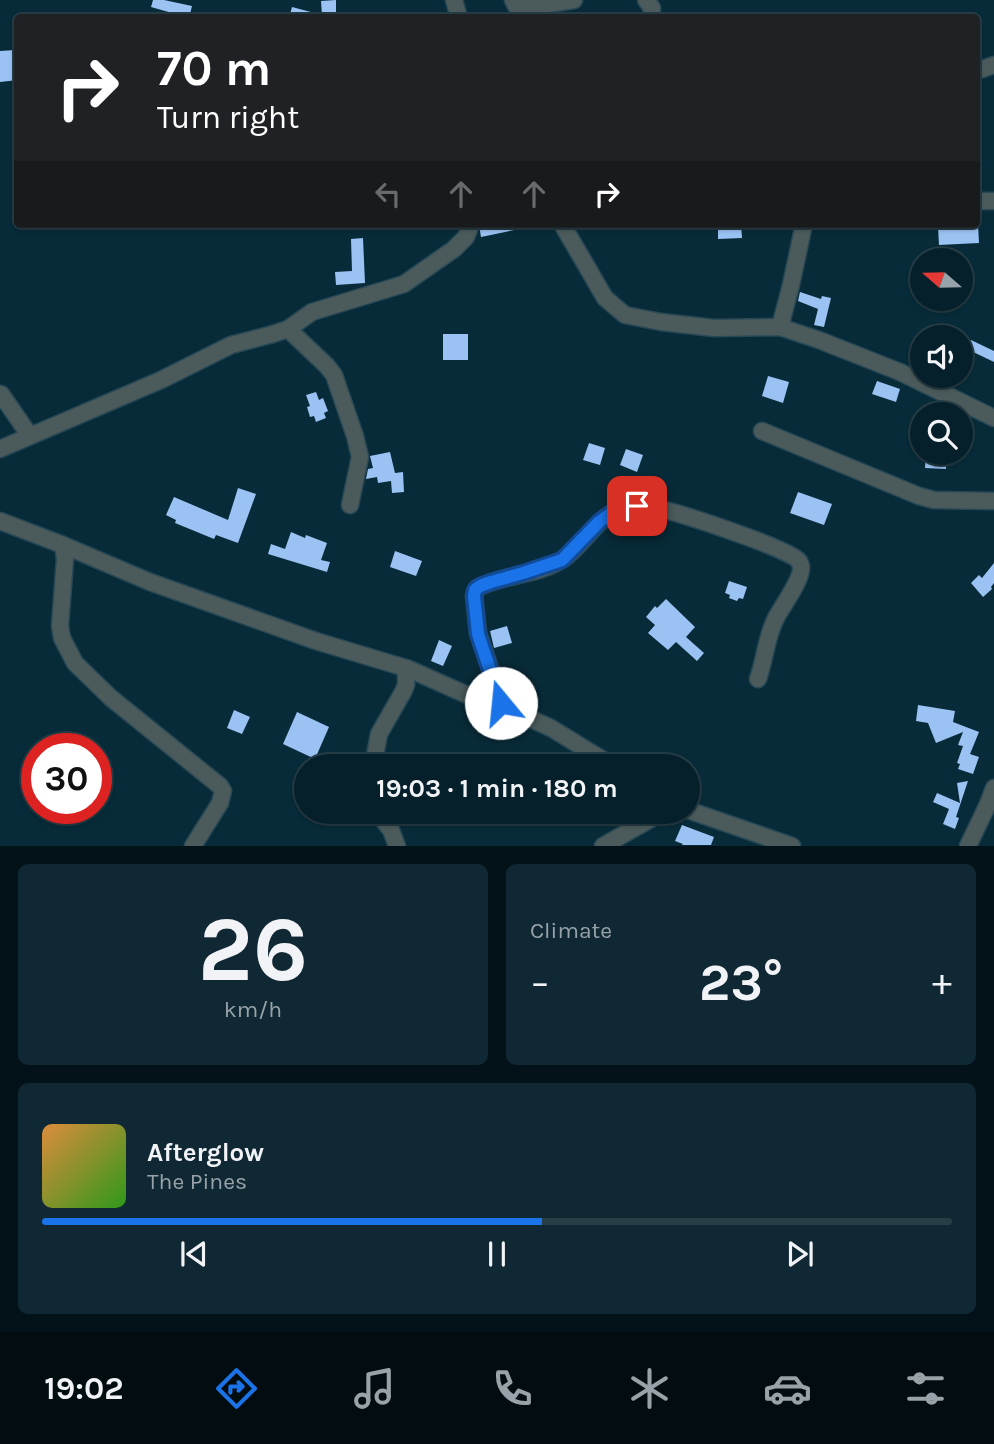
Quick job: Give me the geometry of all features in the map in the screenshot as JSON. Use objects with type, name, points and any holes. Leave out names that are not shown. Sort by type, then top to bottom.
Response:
[{"type":"street","points":[[513,0],[516,6],[521,8],[574,0]]},
{"type":"street","points":[[0,449],[160,380],[230,345],[288,329],[312,312],[404,284],[454,249],[469,228]]},
{"type":"street","points":[[564,228],[605,298],[625,315],[661,323],[714,328],[780,327],[900,372],[994,418]]},
{"type":"street","points":[[780,327],[803,228]]},
{"type":"street","points":[[288,329],[334,375],[360,457],[350,505]]},
{"type":"street","points":[[0,392],[30,436]]},
{"type":"street","points":[[0,392],[0,419]]},
{"type":"street","points":[[762,431],[919,496],[934,500],[994,501]]},
{"type":"street","points":[[593,754],[551,728],[520,714],[515,708],[503,707],[478,634],[474,596],[475,590],[480,586],[562,560],[599,522],[625,507],[664,509],[726,529],[798,560],[801,570],[799,579],[774,621],[758,679]]},
{"type":"street","points":[[0,521],[64,552],[316,641],[407,668],[494,707],[515,708]]},
{"type":"street","points":[[64,552],[60,626],[62,638],[75,663],[111,698],[223,791],[220,803],[193,845]]},
{"type":"street","points":[[375,754],[379,734],[406,685],[407,668]]},
{"type":"street","points":[[968,845],[994,788]]},
{"type":"street","points":[[700,814],[792,845]]},
{"type":"street","points":[[386,824],[397,845]]},
{"type":"street","points":[[603,845],[641,824]]},
{"type":"building","points":[[153,0],[192,6],[190,14],[172,14],[151,7]]},
{"type":"building","points":[[336,0],[336,14],[322,14],[321,1]]},
{"type":"building","points":[[292,7],[318,14],[290,14]]},
{"type":"building","points":[[14,50],[14,80],[0,82],[0,51]]},
{"type":"building","points":[[480,228],[524,228],[481,237]]},
{"type":"building","points":[[718,228],[741,228],[742,238],[718,239]]},
{"type":"building","points":[[938,228],[978,228],[979,243],[939,245]]},
{"type":"building","points":[[363,238],[365,283],[336,285],[335,272],[352,271],[351,239]]},
{"type":"building","points":[[800,292],[821,299],[822,296],[831,298],[824,327],[814,325],[818,309],[798,301]]},
{"type":"building","points":[[443,334],[468,334],[468,360],[443,360]]},
{"type":"building","points":[[973,341],[994,351],[994,362],[973,352]]},
{"type":"building","points":[[768,376],[789,382],[783,403],[762,396]]},
{"type":"building","points":[[877,381],[900,389],[896,402],[872,394]]},
{"type":"building","points":[[316,392],[319,400],[323,398],[328,411],[324,413],[326,418],[316,422],[314,416],[310,417],[306,395]]},
{"type":"building","points":[[589,443],[605,448],[600,465],[583,460]]},
{"type":"building","points":[[626,449],[643,455],[637,472],[620,465]]},
{"type":"building","points":[[390,452],[395,473],[403,472],[404,492],[392,493],[391,481],[378,483],[377,477],[366,479],[368,469],[373,468],[370,456]]},
{"type":"building","points":[[925,465],[946,465],[946,469],[925,468]]},
{"type":"building","points":[[238,488],[256,494],[238,543],[216,535],[214,539],[175,523],[176,520],[166,515],[174,497],[228,520]]},
{"type":"building","points":[[798,492],[832,504],[824,525],[790,513]]},
{"type":"building","points":[[291,532],[327,543],[321,560],[330,562],[327,572],[268,554],[271,544],[285,549]]},
{"type":"building","points":[[395,551],[422,561],[416,576],[390,567]]},
{"type":"building","points":[[994,563],[994,583],[992,589],[983,597],[971,583],[979,575],[982,578]]},
{"type":"building","points":[[729,581],[747,587],[743,599],[739,598],[737,601],[725,593]]},
{"type":"building","points":[[666,599],[695,627],[686,637],[704,653],[697,661],[676,642],[668,650],[648,633],[655,625],[646,617],[655,606],[657,608]]},
{"type":"building","points":[[507,626],[512,643],[494,648],[490,631]]},
{"type":"building","points":[[439,640],[452,646],[443,666],[431,661]]},
{"type":"building","points":[[918,705],[955,711],[953,722],[979,732],[970,754],[979,757],[973,774],[958,769],[960,764],[957,763],[963,746],[958,745],[963,732],[936,743],[928,723],[916,721]]},
{"type":"building","points":[[234,710],[250,717],[242,734],[227,728]]},
{"type":"building","points":[[297,712],[329,727],[317,754],[304,754],[283,744]]},
{"type":"building","points":[[968,781],[956,817],[959,818],[955,829],[943,824],[949,809],[933,802],[937,793],[960,803],[957,783]]},
{"type":"building","points":[[682,825],[714,837],[711,845],[682,845],[675,841]]},
{"type":"route","points":[[501,703],[478,634],[475,590],[491,582],[562,560],[610,514],[625,507],[637,506]]}]
